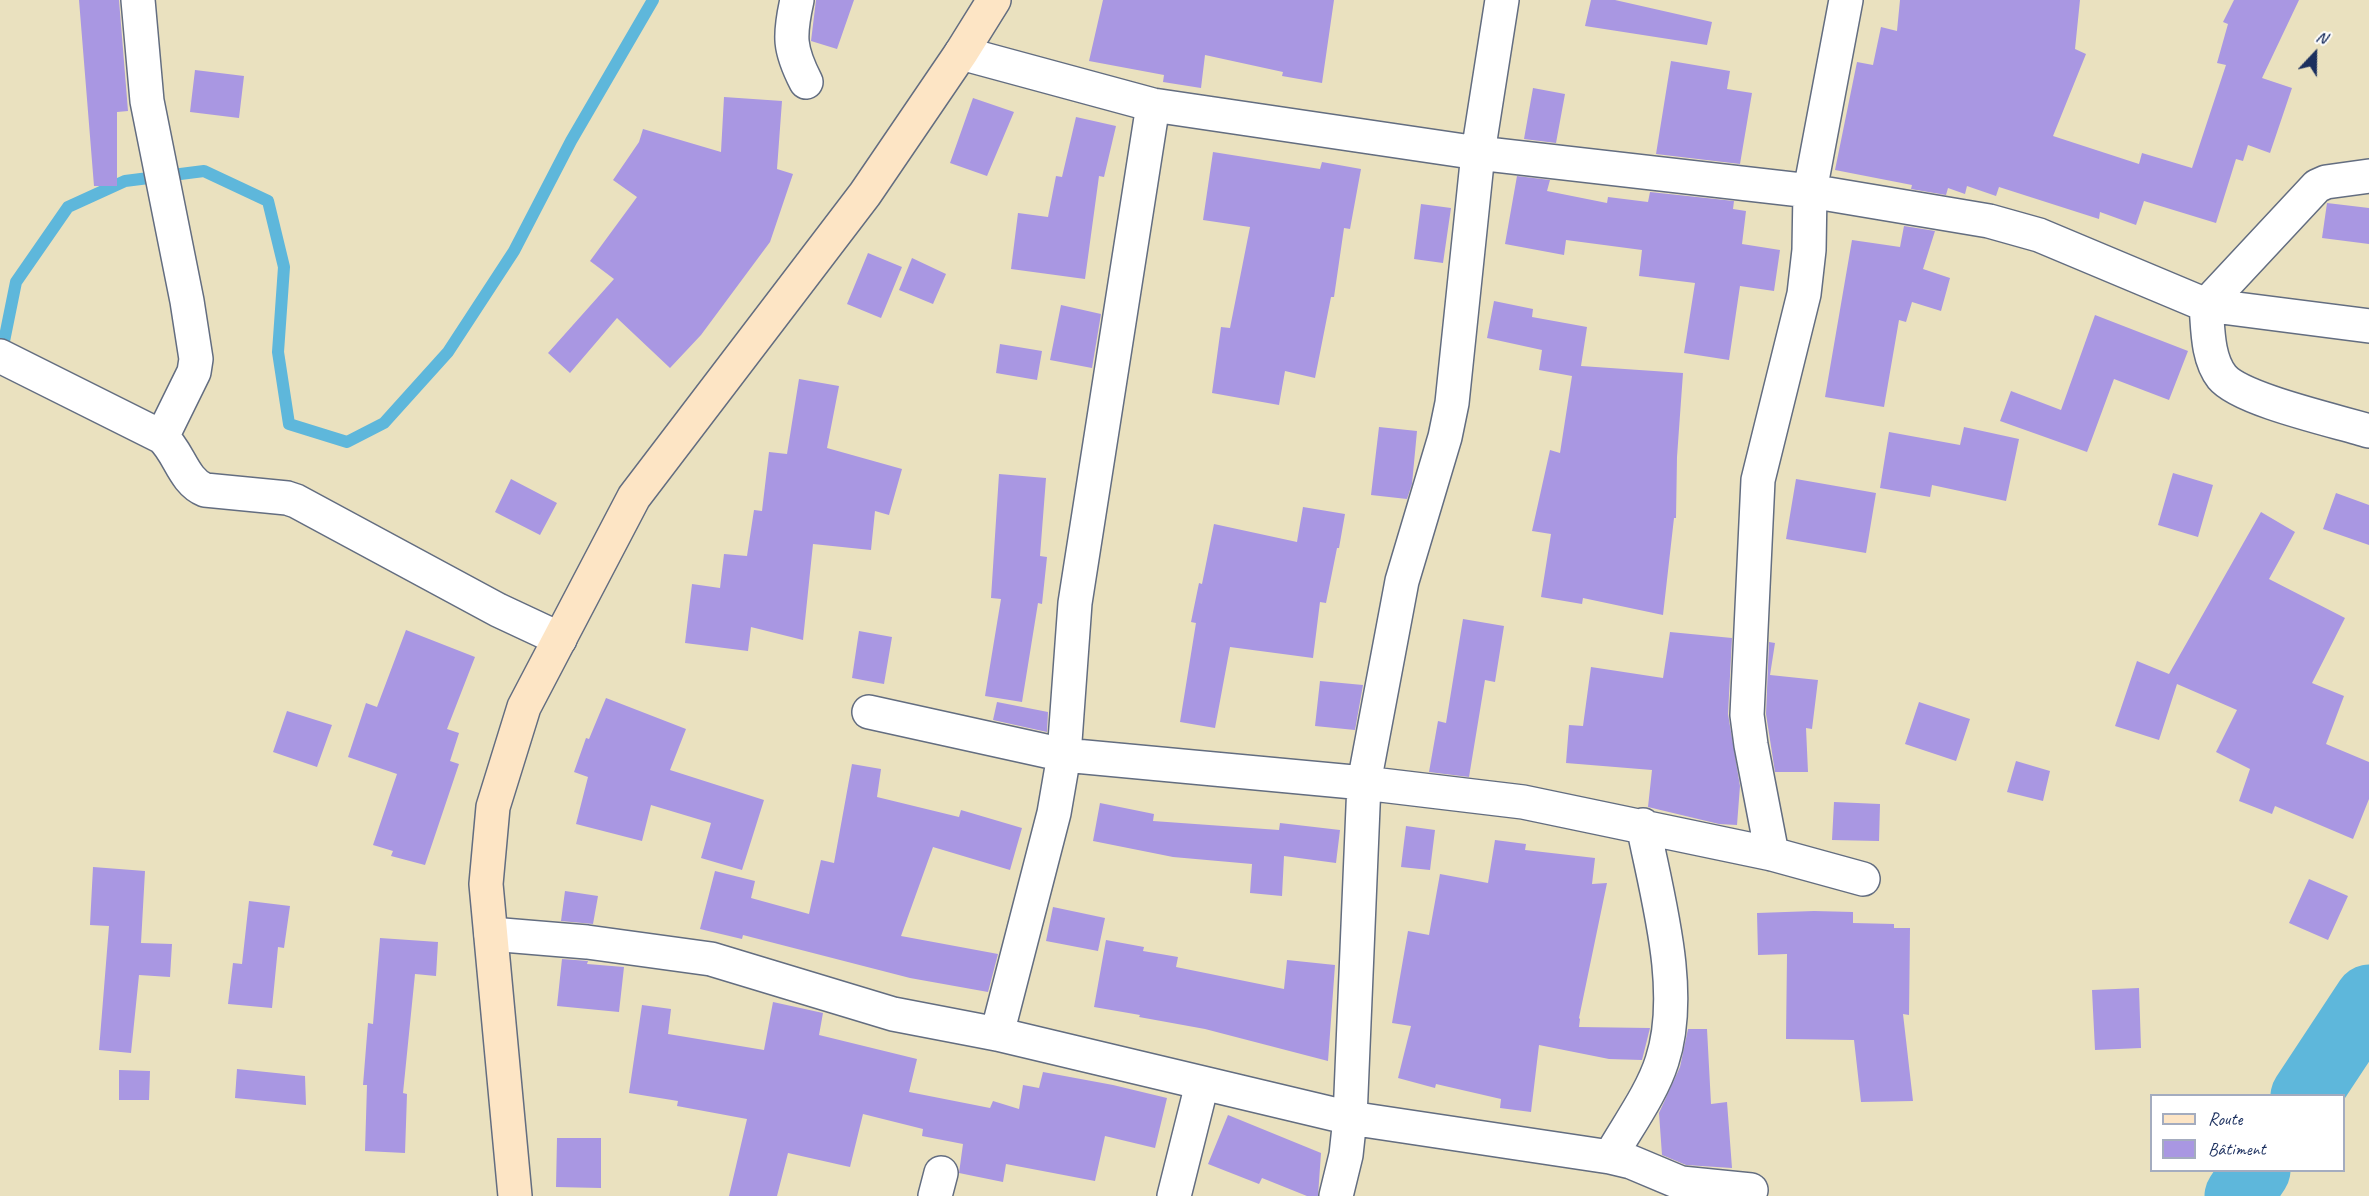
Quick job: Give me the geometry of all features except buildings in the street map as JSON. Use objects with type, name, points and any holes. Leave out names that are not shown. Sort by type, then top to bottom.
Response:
[{"type":"main road","points":[[515,1196],[486,884],[493,807],[524,707],[634,497],[865,194],[961,53],[994,0]]},
{"type":"street","points":[[138,0],[146,92],[187,301],[196,359],[194,372],[162,437]]},
{"type":"street","points":[[797,0],[791,26],[793,58],[806,82]]},
{"type":"street","points":[[1336,1196],[1346,1155],[1350,1118],[1364,783],[1398,599],[1445,437],[1452,403],[1478,153],[1502,0]]},
{"type":"street","points":[[1772,854],[1750,745],[1747,715],[1758,480],[1804,294],[1810,191],[1846,0]]},
{"type":"street","points":[[961,53],[1153,105],[1478,153],[1810,191],[2013,226],[2206,305],[2369,326]]},
{"type":"street","points":[[997,1034],[1054,813],[1064,755],[1075,603],[1153,105]]},
{"type":"street","points":[[2369,176],[2326,182],[2317,186],[2206,305],[2214,361],[2221,376],[2231,386],[2252,396],[2369,431]]},
{"type":"street","points":[[12,362],[162,437],[172,445],[192,482],[198,487],[205,490],[287,498],[296,501],[498,610],[560,639]]},
{"type":"street","points":[[869,712],[1064,755],[1364,783],[1523,802],[1643,825],[1772,854],[1863,879]]},
{"type":"street","points":[[1610,1157],[1662,1063],[1672,1018],[1665,935],[1643,825]]},
{"type":"street","points":[[491,934],[586,942],[711,959],[893,1014],[997,1034],[1350,1118],[1610,1157],[1631,1162],[1681,1183],[1751,1190]]},
{"type":"street","points":[[1173,1196],[1202,1084]]},
{"type":"waterway","points":[[1,356],[16,282],[68,207],[125,181],[204,171],[268,201],[284,267],[278,352],[289,424],[347,442],[384,423],[448,352],[514,251],[571,141],[653,0]]},
{"type":"waterway","points":[[2306,1094],[2369,999]]},
{"type":"waterway","points":[[2239,1196],[2255,1172]]}]
